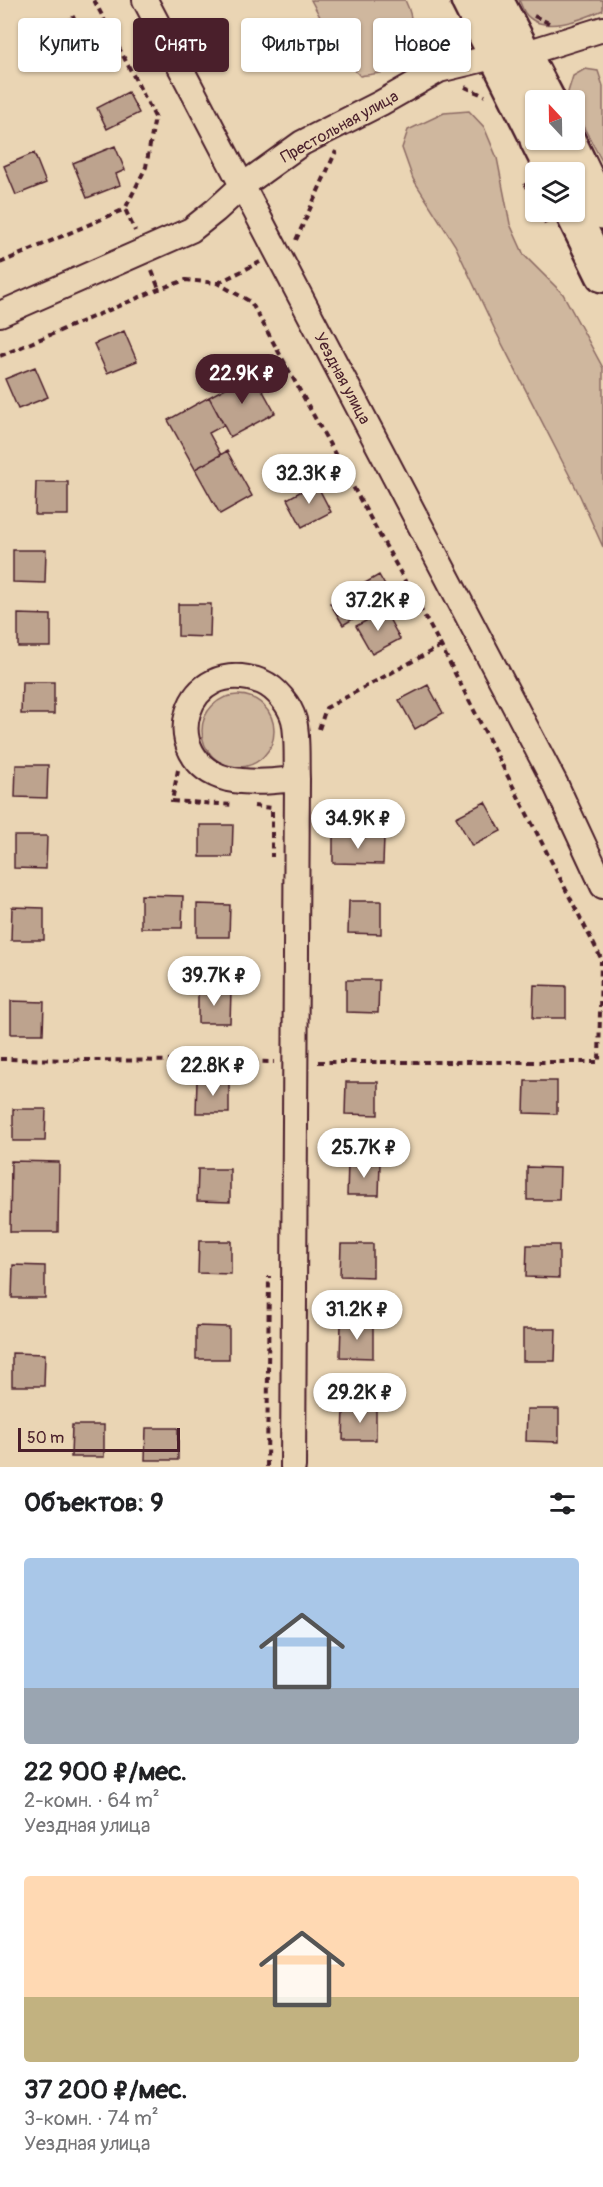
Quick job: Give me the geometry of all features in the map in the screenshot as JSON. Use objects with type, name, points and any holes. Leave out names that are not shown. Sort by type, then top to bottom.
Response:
[{"type":"highway","points":[[468,0],[540,90]]},
{"type":"highway","points":[[495,0],[525,103]]},
{"type":"highway","points":[[573,150],[603,212]]},
{"type":"highway","points":[[577,222],[603,275]]},
{"type":"street","name":"Уездная улица","points":[[145,0],[555,783],[603,885]]},
{"type":"street","name":"Престольная улица","points":[[2,307],[144,252],[191,230],[242,186],[302,143],[381,103],[439,70],[510,55],[603,29]]},
{"type":"street","points":[[293,1467],[297,779],[294,719],[284,699],[269,685],[248,677],[228,676],[209,684],[194,698],[186,717],[186,737],[193,756],[207,770],[226,778],[248,782],[297,779]]},
{"type":"path","points":[[0,263],[125,209],[146,167],[155,117],[94,0]]},
{"type":"path","points":[[528,13],[553,25]]},
{"type":"path","points":[[456,89],[466,87],[489,98]]},
{"type":"path","points":[[217,283],[277,254],[295,242],[337,148]]},
{"type":"path","points":[[125,209],[159,288]]},
{"type":"path","points":[[0,356],[159,288],[186,280],[217,283],[251,302],[441,646],[603,963]]},
{"type":"path","points":[[319,729],[326,708],[441,646]]},
{"type":"path","points":[[193,756],[178,770],[172,801],[238,805]]},
{"type":"path","points":[[249,806],[272,808],[272,865]]},
{"type":"path","points":[[599,1062],[601,957]]},
{"type":"path","points":[[271,1074],[272,1062]]},
{"type":"path","points":[[267,1467],[269,1264]]},
{"type":"shaded area","points":[[311,0],[405,0],[411,18],[373,18],[373,72],[385,72],[360,76],[356,72],[361,72],[361,18],[321,18]]},
{"type":"shaded area","points":[[519,0],[603,0],[603,10],[563,24],[542,24],[532,20],[525,13]]},
{"type":"shaded area","points":[[585,69],[598,71],[603,86],[603,163],[585,130],[585,90],[569,90],[573,76]]},
{"type":"shaded area","points":[[469,111],[484,127],[497,158],[510,224],[524,255],[563,294],[603,368],[603,547],[455,245],[413,179],[402,148],[408,130],[444,113]]},
{"type":"shaded area","points":[[238,695],[258,701],[268,711],[274,731],[268,751],[258,761],[238,767],[218,761],[208,751],[202,731],[208,711],[218,701]]},
{"type":"building","points":[[128,92],[139,113],[107,129],[97,108]]},
{"type":"building","points":[[115,146],[125,170],[116,174],[120,185],[87,198],[73,163]]},
{"type":"building","points":[[34,153],[46,183],[16,195],[4,166]]},
{"type":"building","points":[[124,331],[137,361],[107,373],[94,344]]},
{"type":"building","points":[[35,367],[48,397],[18,409],[5,379]]},
{"type":"building","points":[[253,373],[275,413],[230,437],[209,397]]},
{"type":"building","points":[[209,397],[224,425],[209,433],[221,455],[195,469],[168,420]]},
{"type":"building","points":[[227,451],[252,496],[220,514],[195,469]]},
{"type":"building","points":[[36,482],[68,482],[68,515],[35,515]]},
{"type":"building","points":[[316,483],[331,512],[302,527],[287,499]]},
{"type":"building","points":[[13,550],[46,550],[45,583],[13,582]]},
{"type":"building","points":[[379,575],[391,596],[343,625],[330,603]]},
{"type":"building","points":[[178,604],[211,604],[210,637],[178,636]]},
{"type":"building","points":[[385,611],[400,639],[372,654],[356,626]]},
{"type":"building","points":[[18,614],[51,615],[51,647],[18,647]]},
{"type":"building","points":[[22,682],[54,682],[54,714],[21,714]]},
{"type":"building","points":[[428,685],[443,713],[415,729],[399,700]]},
{"type":"building","points":[[16,765],[48,765],[47,798],[15,797]]},
{"type":"building","points":[[485,802],[501,831],[472,846],[456,817]]},
{"type":"building","points":[[200,825],[233,825],[232,857],[200,857]]},
{"type":"building","points":[[14,836],[47,836],[46,869],[14,868]]},
{"type":"building","points":[[333,836],[384,837],[383,864],[333,863]]},
{"type":"building","points":[[141,895],[183,896],[182,928],[141,928]]},
{"type":"building","points":[[349,901],[381,901],[381,934],[348,933]]},
{"type":"building","points":[[197,904],[230,905],[229,937],[197,937]]},
{"type":"building","points":[[12,907],[44,908],[44,940],[11,940]]},
{"type":"building","points":[[346,980],[379,980],[378,1013],[346,1012]]},
{"type":"building","points":[[534,985],[566,986],[566,1018],[533,1018]]},
{"type":"building","points":[[198,990],[231,991],[230,1023],[198,1023]]},
{"type":"building","points":[[11,1001],[44,1002],[43,1034],[11,1034]]},
{"type":"building","points":[[197,1080],[229,1081],[229,1113],[196,1113]]},
{"type":"building","points":[[525,1081],[557,1081],[557,1114],[524,1113]]},
{"type":"building","points":[[346,1082],[378,1082],[378,1115],[345,1114]]},
{"type":"building","points":[[13,1109],[46,1109],[45,1141],[13,1141]]},
{"type":"building","points":[[11,1161],[59,1162],[58,1232],[10,1232]]},
{"type":"building","points":[[348,1163],[380,1163],[379,1195],[347,1195]]},
{"type":"building","points":[[527,1167],[560,1168],[559,1200],[527,1200]]},
{"type":"building","points":[[198,1169],[230,1169],[230,1202],[197,1201]]},
{"type":"building","points":[[199,1241],[231,1241],[231,1274],[198,1273]]},
{"type":"building","points":[[341,1244],[373,1244],[373,1277],[340,1276]]},
{"type":"building","points":[[527,1245],[559,1245],[559,1278],[526,1277]]},
{"type":"building","points":[[13,1265],[45,1266],[45,1298],[12,1298]]},
{"type":"building","points":[[341,1325],[373,1325],[373,1358],[340,1357]]},
{"type":"building","points":[[196,1326],[229,1327],[229,1359],[196,1359]]},
{"type":"building","points":[[523,1329],[556,1329],[555,1361],[523,1361]]},
{"type":"building","points":[[12,1353],[45,1354],[44,1386],[12,1386]]},
{"type":"building","points":[[344,1408],[376,1408],[376,1440],[343,1440]]},
{"type":"building","points":[[527,1409],[559,1409],[559,1442],[526,1441]]},
{"type":"building","points":[[72,1425],[104,1425],[104,1457],[71,1457]]},
{"type":"building","points":[[146,1428],[178,1428],[178,1460],[145,1460]]}]
